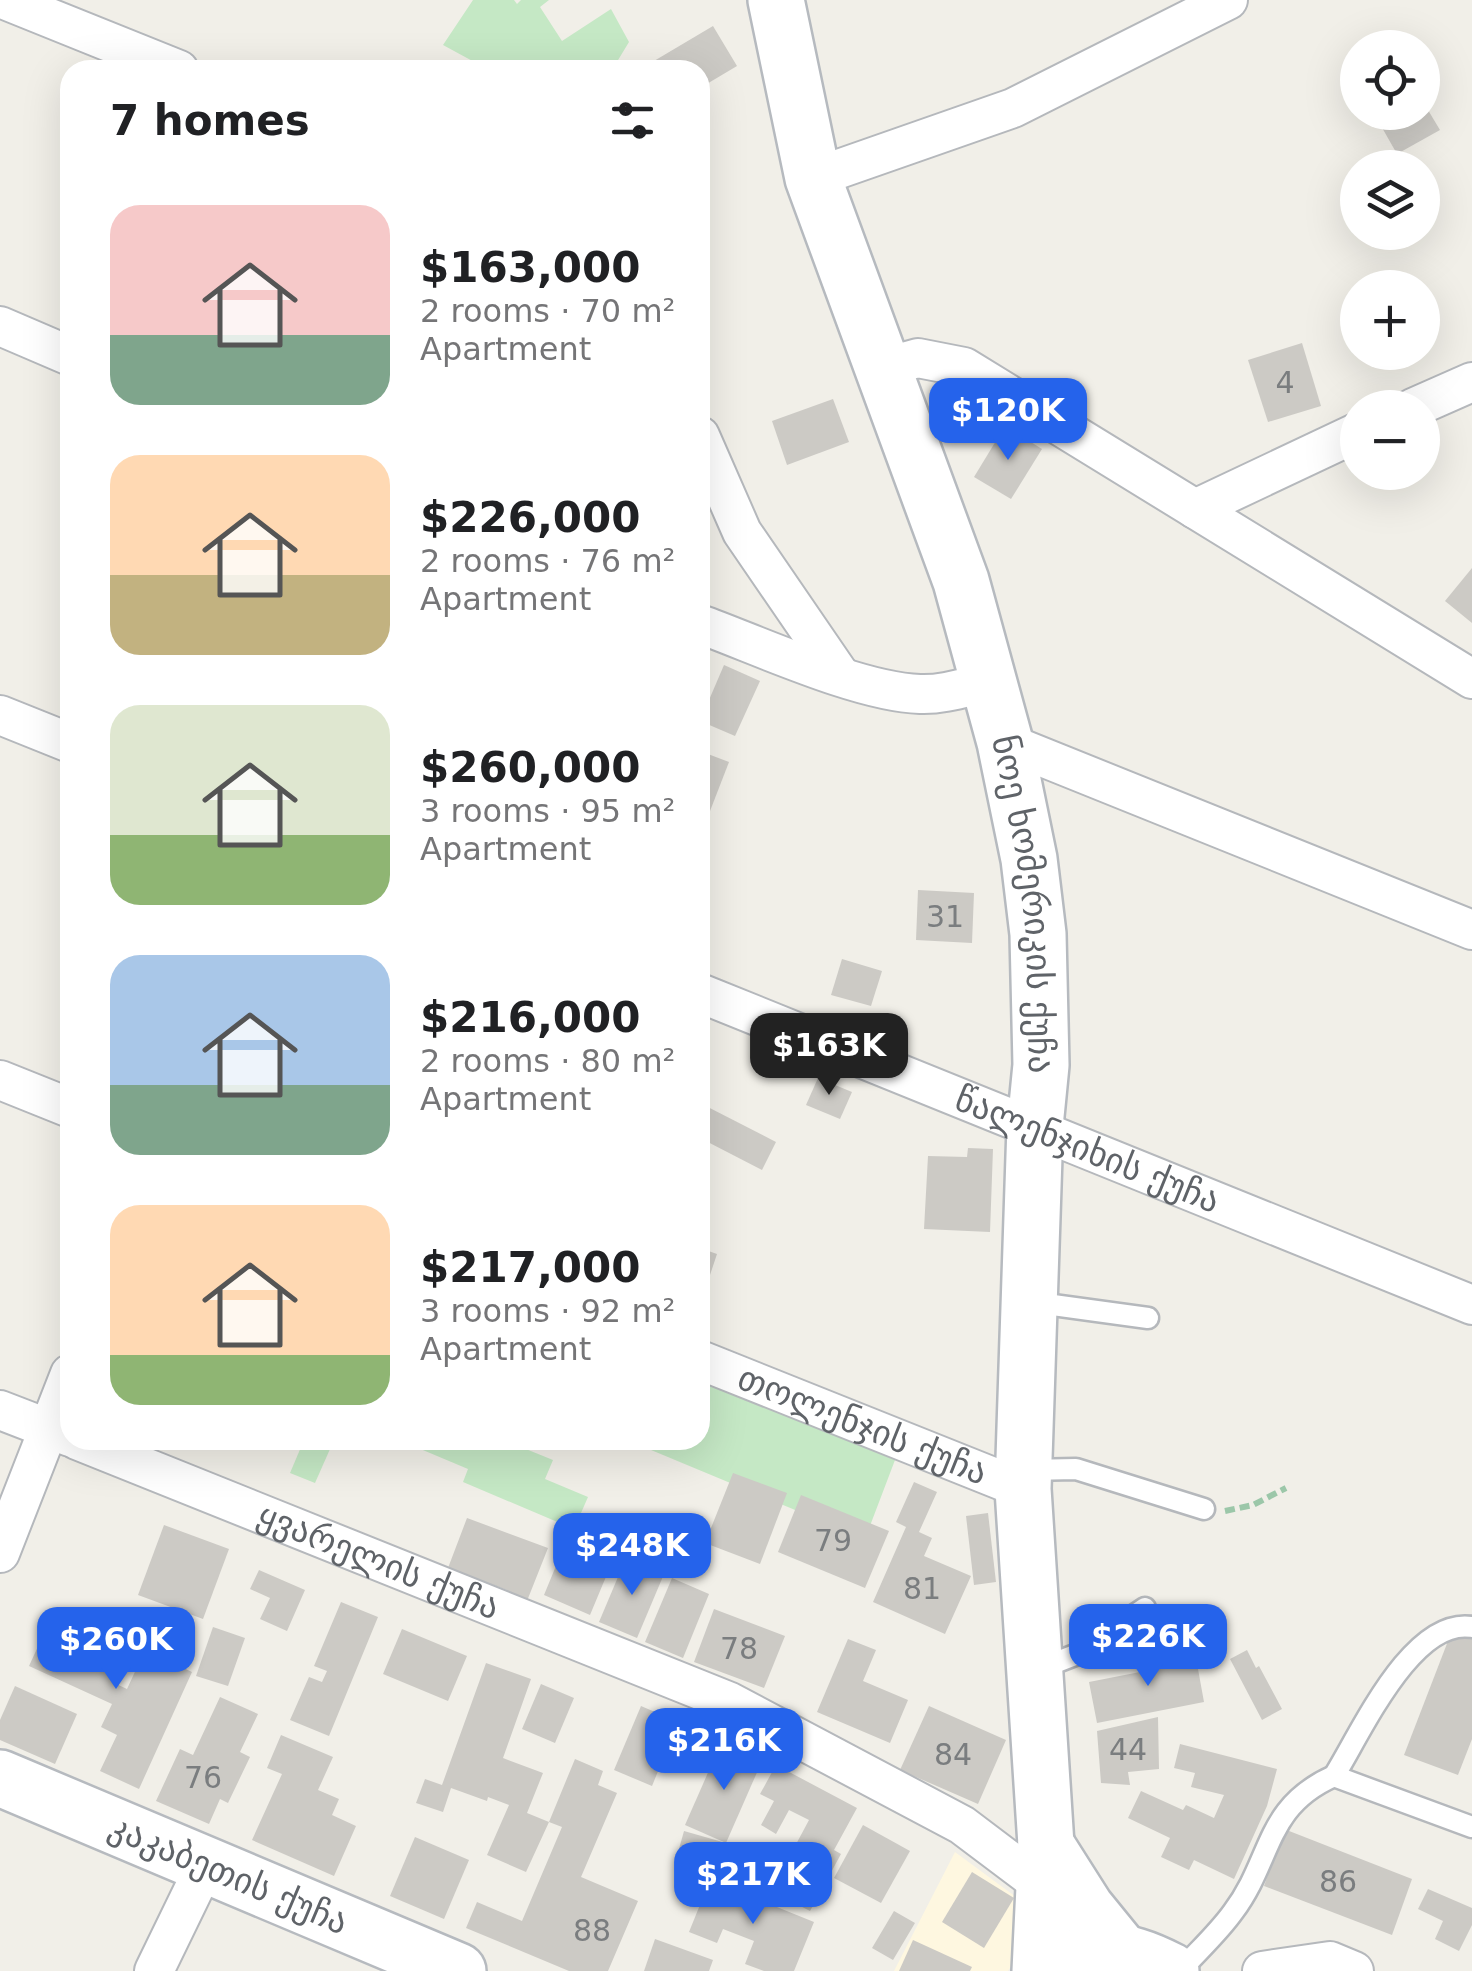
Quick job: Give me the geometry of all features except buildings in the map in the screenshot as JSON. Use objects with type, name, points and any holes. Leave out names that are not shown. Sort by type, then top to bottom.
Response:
[{"type":"street","points":[[5,0],[154,60]]},
{"type":"street","name":"ნოე ხომერიკის ქუჩა","points":[[776,0],[813,178],[961,581],[1005,742],[1022,821],[1038,934],[1041,1066],[1035,1126],[1023,1479],[1044,1866],[1041,1971]]},
{"type":"street","points":[[813,178],[1013,108],[1228,0]]},
{"type":"street","points":[[0,326],[60,352]]},
{"type":"street","points":[[882,368],[918,358],[964,367],[1472,679]]},
{"type":"street","points":[[1440,396],[1472,382]]},
{"type":"street","points":[[1195,509],[1340,441]]},
{"type":"street","points":[[710,459],[742,532],[840,675]]},
{"type":"street","points":[[710,628],[840,675],[919,694],[949,692],[988,682]]},
{"type":"street","points":[[0,715],[60,739]]},
{"type":"street","points":[[1005,742],[1472,930]]},
{"type":"street","name":"წალენჯიხის ქუჩა","points":[[710,997],[1472,1305]]},
{"type":"street","points":[[0,1080],[60,1104]]},
{"type":"street","name":"თოლენჯის ქუჩა","points":[[710,1364],[1023,1479]]},
{"type":"street","name":"ყვარელის ქუჩა","points":[[0,1410],[60,1433]]},
{"type":"street","points":[[0,1552],[60,1444]]},
{"type":"street","name":"ყვარელის ქუჩა","points":[[102,1450],[730,1702],[1044,1866]]},
{"type":"street","name":"კაკაბეთის ქუჩა","points":[[0,1778],[458,1971]]},
{"type":"street","points":[[154,1971],[206,1864]]},
{"type":"street","name":"ნოე ხომერიკის ქუჩა","points":[[1044,1866],[1086,1908],[1121,1952]]},
{"type":"street","points":[[1041,1971],[1078,1954],[1121,1952],[1143,1956],[1171,1971]]},
{"type":"street","points":[[1262,1971],[1332,1968]]},
{"type":"lane","points":[[1029,1301],[1148,1318]]},
{"type":"lane","points":[[1023,1479],[1076,1469],[1204,1510]]},
{"type":"lane","points":[[1034,1671],[1075,1655],[1144,1608]]},
{"type":"lane","points":[[1180,1971],[1234,1911],[1289,1805],[1312,1786],[1334,1776],[1407,1657],[1429,1636],[1472,1627]]},
{"type":"lane","points":[[1334,1776],[1472,1827]]},
{"type":"path","points":[[1204,1510],[1233,1511],[1253,1506],[1286,1488]]},
{"type":"shaded area","points":[[955,1852],[1021,1904],[1017,1958],[1008,1971],[894,1971]]},
{"type":"green space","points":[[473,0],[514,0],[517,4],[521,0],[549,0],[540,7],[562,41],[611,9],[629,42],[618,60],[471,60],[443,45]]},
{"type":"green space","points":[[710,1381],[895,1460],[865,1539],[651,1450],[710,1450]]},
{"type":"green space","points":[[300,1450],[330,1450],[315,1483],[290,1473]]},
{"type":"green space","points":[[423,1450],[528,1450],[553,1460],[545,1479],[588,1497],[574,1529],[463,1482],[468,1469]]}]
